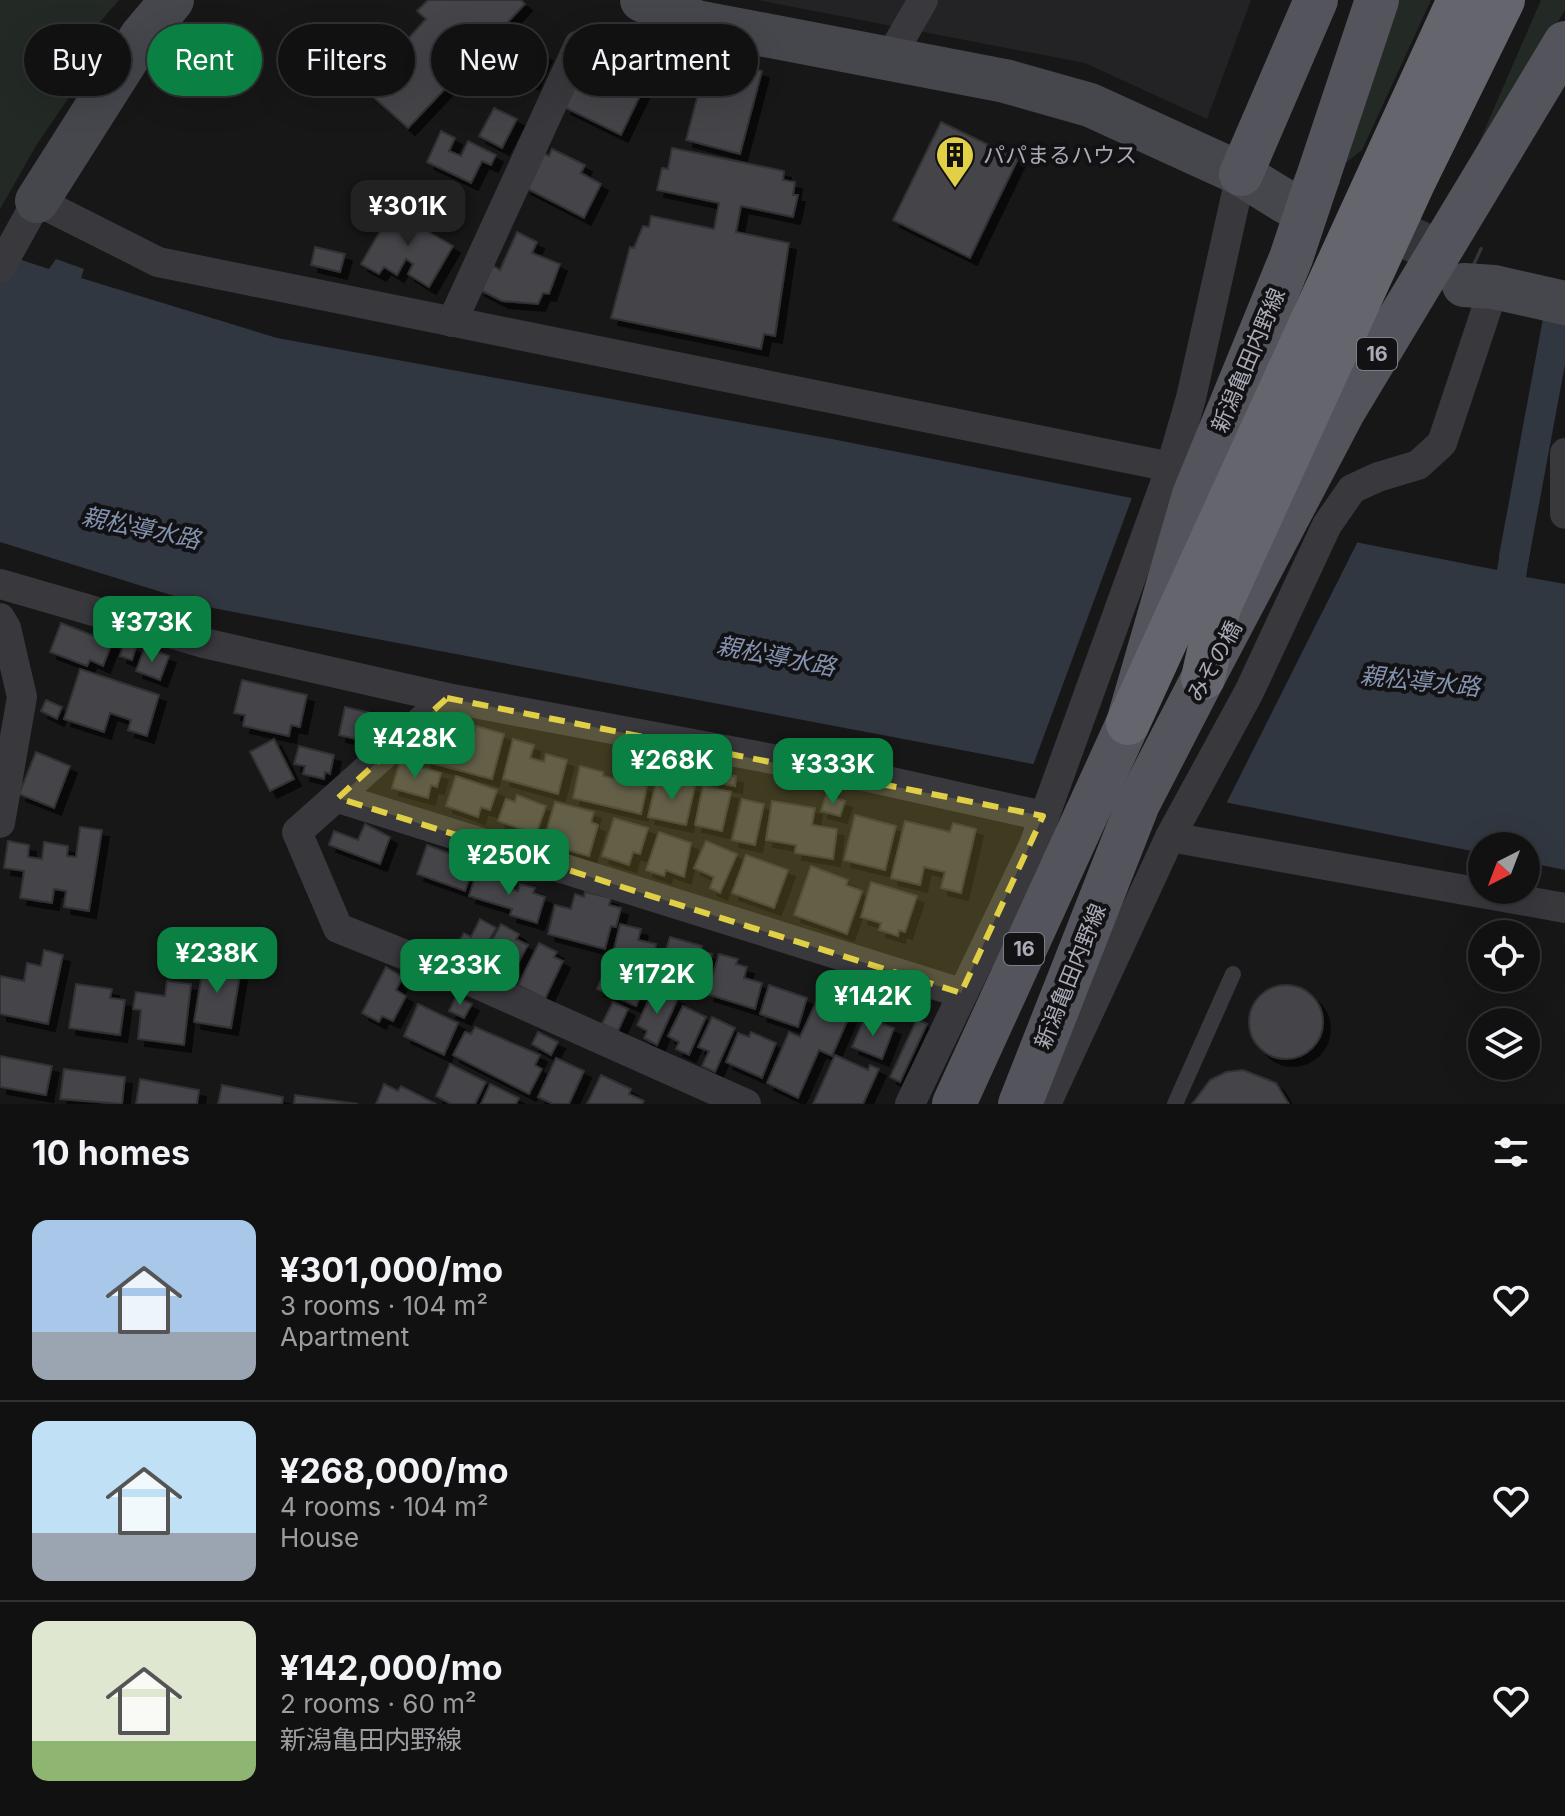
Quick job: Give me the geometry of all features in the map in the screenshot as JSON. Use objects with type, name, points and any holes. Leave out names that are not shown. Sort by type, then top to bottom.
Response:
[{"type":"highway","points":[[1128,723],[1233,501],[1459,0]]},
{"type":"highway","points":[[1203,678],[1219,607],[1233,501],[1413,183],[1503,0]]},
{"type":"main road","points":[[1241,174],[1316,0]]},
{"type":"main road","name":"新潟亀田内野線","points":[[1233,501],[1291,258],[1377,0]]},
{"type":"main road","name":"16","points":[[1233,501],[1351,399],[1565,43]]},
{"type":"main road","name":"みその橋","points":[[1138,804],[1203,678]]},
{"type":"main road","name":"16","points":[[954,1104],[1128,723]]},
{"type":"main road","name":"新潟亀田内野線","points":[[1020,1104],[1138,804]]},
{"type":"street","points":[[0,268],[37,201],[141,37],[172,0]]},
{"type":"street","points":[[642,0],[697,22],[1005,81],[1090,105],[1288,193]]},
{"type":"street","points":[[888,61],[923,0]]},
{"type":"street","points":[[452,322],[563,80]]},
{"type":"street","points":[[1046,1104],[1176,824],[1249,692],[1233,501],[1191,398],[1241,174]]},
{"type":"street","points":[[37,201],[158,262],[452,322],[1233,501],[1352,489],[1418,465],[1442,443],[1477,280],[1555,301]]},
{"type":"street","points":[[1565,453],[1565,514]]},
{"type":"street","points":[[910,1104],[1034,845],[1053,786],[1233,501]]},
{"type":"street","points":[[0,584],[204,643],[447,698],[854,774],[1043,816]]},
{"type":"street","points":[[0,618],[6,628],[22,697],[0,823]]},
{"type":"street","points":[[447,698],[297,832],[338,928],[473,982],[746,1104]]},
{"type":"street","points":[[338,798],[961,993]]},
{"type":"street","points":[[1176,824],[1565,908]]},
{"type":"lane","points":[[1175,1104],[1233,974]]},
{"type":"highlighted area","points":[[447,698],[1043,816],[961,993],[338,798]]},
{"type":"shaded area","points":[[0,0],[119,0],[98,24],[24,24],[24,96],[70,96],[37,144],[0,209]]},
{"type":"shaded area","points":[[757,0],[1251,0],[1207,119],[1085,63]]},
{"type":"shaded area","points":[[1399,0],[1431,0],[1362,150],[1343,165]]},
{"type":"shaded area","points":[[1541,0],[1565,0],[1565,10],[1465,175]]},
{"type":"water","name":"親松導水路","points":[[0,253],[49,269],[56,259],[84,269],[81,278],[277,338],[832,439],[1497,570],[1507,515],[1535,520],[1526,577],[1565,584],[1565,870],[1540,865],[1540,832],[1468,832],[1468,850],[972,752],[213,608],[0,542]]},
{"type":"pier","points":[[1133,495],[1359,539],[1225,806],[1032,768]]},
{"type":"building","points":[[428,0],[521,0],[525,4],[506,24],[431,24],[431,96],[438,96],[408,128],[372,96],[415,96],[415,31],[426,19],[417,11]]},
{"type":"building","points":[[569,96],[640,96],[621,135],[564,107]]},
{"type":"building","points":[[698,96],[755,96],[740,154],[686,140]]},
{"type":"building","points":[[494,108],[517,119],[502,148],[479,136]]},
{"type":"building","name":"パパまるハウス","points":[[941,122],[1018,159],[970,258],[893,220]]},
{"type":"building","points":[[441,131],[455,138],[449,151],[461,156],[468,141],[496,155],[491,165],[482,161],[471,183],[427,162]]},
{"type":"building","points":[[672,148],[784,171],[783,180],[795,182],[793,195],[798,195],[793,217],[741,206],[736,232],[789,243],[775,336],[764,334],[761,349],[611,318],[630,247],[634,248],[643,226],[649,227],[651,216],[714,229],[719,203],[657,190],[662,168],[668,169]]},
{"type":"building","points":[[552,149],[585,165],[581,173],[601,184],[584,218],[524,187],[541,152],[549,156]]},
{"type":"building","points":[[406,207],[429,220],[424,229],[453,246],[429,287],[408,274],[413,264],[406,259],[397,275],[384,267],[379,274],[361,264],[390,214],[399,219]]},
{"type":"building","points":[[517,232],[537,242],[532,253],[560,264],[549,294],[543,293],[538,304],[502,301],[478,289],[490,264],[500,270]]},
{"type":"building","points":[[315,247],[345,254],[340,272],[311,265]]},
{"type":"building","points":[[61,623],[112,643],[103,666],[90,660],[87,666],[50,652]]},
{"type":"building","points":[[124,643],[136,647],[132,660],[120,656]]},
{"type":"building","points":[[145,647],[169,656],[160,680],[136,671]]},
{"type":"building","points":[[80,669],[159,695],[147,736],[128,730],[131,720],[110,713],[104,732],[64,719]]},
{"type":"building","points":[[242,680],[307,695],[300,727],[291,725],[289,736],[243,726],[245,715],[234,713]]},
{"type":"building","points":[[46,700],[62,707],[57,719],[41,711]]},
{"type":"building","points":[[345,707],[379,715],[373,743],[339,735]]},
{"type":"building","points":[[476,726],[504,734],[492,779],[424,761],[431,734],[459,741],[463,727],[475,730]]},
{"type":"building","points":[[274,739],[294,779],[270,791],[250,752]]},
{"type":"building","points":[[513,739],[534,745],[530,758],[544,762],[546,754],[567,760],[558,794],[503,779]]},
{"type":"building","points":[[299,746],[334,755],[330,774],[325,772],[324,779],[303,774],[305,766],[294,764]]},
{"type":"building","points":[[36,752],[70,766],[54,808],[19,794]]},
{"type":"building","points":[[400,761],[441,773],[437,787],[431,785],[428,798],[392,788]]},
{"type":"building","points":[[580,766],[603,772],[603,776],[647,786],[641,814],[573,798]]},
{"type":"building","points":[[713,773],[736,776],[735,786],[712,782]]},
{"type":"building","points":[[456,776],[497,790],[490,810],[481,807],[478,817],[446,806]]},
{"type":"building","points":[[657,778],[695,786],[686,825],[648,817]]},
{"type":"building","points":[[703,786],[731,792],[722,831],[695,825]]},
{"type":"building","points":[[517,795],[546,806],[536,834],[498,821],[506,799],[515,802]]},
{"type":"building","points":[[826,795],[845,801],[840,816],[821,811]]},
{"type":"building","points":[[742,799],[764,804],[755,845],[732,840]]},
{"type":"building","points":[[772,801],[815,808],[812,825],[837,829],[833,859],[795,853],[796,845],[766,840]]},
{"type":"building","points":[[555,802],[594,812],[591,822],[598,825],[589,856],[543,843]]},
{"type":"building","points":[[855,815],[896,826],[885,870],[844,860]]},
{"type":"building","points":[[614,818],[648,828],[640,854],[633,852],[629,865],[602,856]]},
{"type":"building","points":[[905,821],[950,832],[953,823],[976,829],[961,893],[941,888],[945,872],[924,867],[920,885],[891,878]]},
{"type":"building","points":[[365,824],[390,837],[380,864],[329,845],[334,831],[358,840]]},
{"type":"building","points":[[80,827],[102,830],[89,911],[64,907],[66,891],[54,889],[52,903],[20,898],[24,871],[4,868],[8,841],[29,845],[28,857],[42,859],[44,842],[68,846],[67,856],[76,857]]},
{"type":"building","points":[[659,832],[691,843],[684,877],[666,870],[664,876],[646,870]]},
{"type":"building","points":[[706,841],[737,854],[720,893],[710,888],[714,877],[694,868]]},
{"type":"building","points":[[427,845],[475,863],[465,891],[417,874]]},
{"type":"building","points":[[746,855],[788,870],[774,908],[732,893]]},
{"type":"building","points":[[811,866],[848,880],[846,885],[862,891],[847,934],[794,915]]},
{"type":"building","points":[[476,874],[508,883],[507,888],[518,891],[520,884],[535,888],[533,893],[545,897],[537,923],[510,915],[512,909],[469,896]]},
{"type":"building","points":[[871,882],[917,896],[905,932],[899,930],[898,936],[879,930],[881,923],[861,917]]},
{"type":"building","points":[[585,892],[611,898],[609,905],[621,908],[616,927],[611,926],[605,949],[548,934],[555,905],[571,909],[575,894],[584,897]]},
{"type":"building","points":[[480,919],[496,928],[474,968],[458,959],[466,944],[459,941],[464,933],[471,937]]},
{"type":"building","points":[[501,924],[519,934],[516,939],[528,945],[509,980],[494,972],[500,961],[485,953]]},
{"type":"building","points":[[620,924],[641,929],[638,940],[656,944],[651,967],[612,958]]},
{"type":"building","points":[[670,937],[702,946],[701,951],[712,954],[704,984],[660,969]]},
{"type":"building","points":[[539,943],[557,952],[554,957],[563,961],[545,999],[518,985]]},
{"type":"building","points":[[44,950],[63,955],[48,1024],[0,1014],[0,976],[24,981],[27,963],[41,966]]},
{"type":"building","points":[[719,954],[738,959],[736,964],[747,967],[744,978],[762,983],[755,1009],[707,994]]},
{"type":"building","points":[[609,960],[649,977],[636,1006],[597,989]]},
{"type":"building","points":[[204,961],[241,968],[231,1028],[194,1022]]},
{"type":"building","points":[[386,967],[403,977],[396,990],[406,996],[393,1021],[382,1016],[379,1022],[362,1013]]},
{"type":"building","points":[[167,981],[191,984],[184,1045],[138,1039],[141,1010],[133,1009],[136,992],[165,996]]},
{"type":"building","points":[[76,984],[112,989],[110,998],[125,1000],[120,1035],[69,1028]]},
{"type":"building","points":[[769,985],[807,998],[798,1027],[760,1014]]},
{"type":"building","points":[[1286,985],[1307,991],[1317,1001],[1323,1022],[1317,1043],[1307,1053],[1286,1059],[1265,1053],[1255,1043],[1249,1022],[1255,1001],[1265,991]]},
{"type":"building","points":[[663,991],[678,998],[657,1045],[644,1038],[647,1031],[637,1025],[651,995],[659,998]]},
{"type":"building","points":[[456,997],[472,1004],[464,1018],[449,1011]]},
{"type":"building","points":[[818,998],[851,1012],[832,1056],[819,1050],[798,1098],[767,1083],[789,1032],[800,1037]]},
{"type":"building","points":[[613,1002],[628,1009],[618,1031],[602,1024]]},
{"type":"building","points":[[418,1004],[458,1023],[444,1055],[404,1036]]},
{"type":"building","points":[[683,1006],[706,1017],[689,1055],[676,1049],[679,1042],[668,1036]]},
{"type":"building","points":[[712,1017],[735,1028],[715,1072],[702,1066],[709,1051],[698,1047]]},
{"type":"building","points":[[865,1017],[894,1028],[882,1059],[852,1047]]},
{"type":"building","points":[[917,1019],[927,1024],[900,1082],[890,1077]]},
{"type":"building","points":[[475,1027],[540,1055],[535,1065],[542,1069],[529,1094],[453,1055],[465,1032],[471,1034]]},
{"type":"building","points":[[538,1032],[558,1042],[551,1055],[532,1044]]},
{"type":"building","points":[[751,1032],[776,1043],[762,1078],[726,1062],[738,1033],[749,1037]]},
{"type":"building","points":[[835,1055],[868,1070],[870,1065],[879,1069],[863,1104],[813,1104]]},
{"type":"building","points":[[0,1056],[52,1066],[46,1095],[0,1087]]},
{"type":"building","points":[[556,1058],[584,1071],[569,1104],[553,1104],[538,1097]]},
{"type":"building","points":[[450,1064],[486,1082],[475,1104],[451,1104],[436,1096]]},
{"type":"building","points":[[64,1069],[125,1077],[122,1104],[60,1099]]},
{"type":"building","points":[[1243,1070],[1276,1083],[1289,1104],[1192,1104],[1210,1080],[1226,1072]]},
{"type":"building","points":[[601,1075],[631,1089],[629,1094],[644,1101],[642,1104],[587,1104]]},
{"type":"building","points":[[140,1079],[199,1090],[197,1104],[136,1104]]},
{"type":"building","points":[[384,1084],[398,1091],[401,1086],[436,1104],[376,1104]]},
{"type":"building","points":[[490,1084],[519,1098],[516,1104],[481,1104]]},
{"type":"building","points":[[222,1085],[283,1097],[282,1104],[218,1104]]},
{"type":"building","points":[[295,1095],[358,1104],[294,1104]]},
{"type":"waterway","points":[[1514,557],[1557,325],[1565,304]]},
{"type":"tunnel","points":[[1291,184],[1474,268]]},
{"type":"place","name":"パパまるハウス","points":[[955,189]]}]
